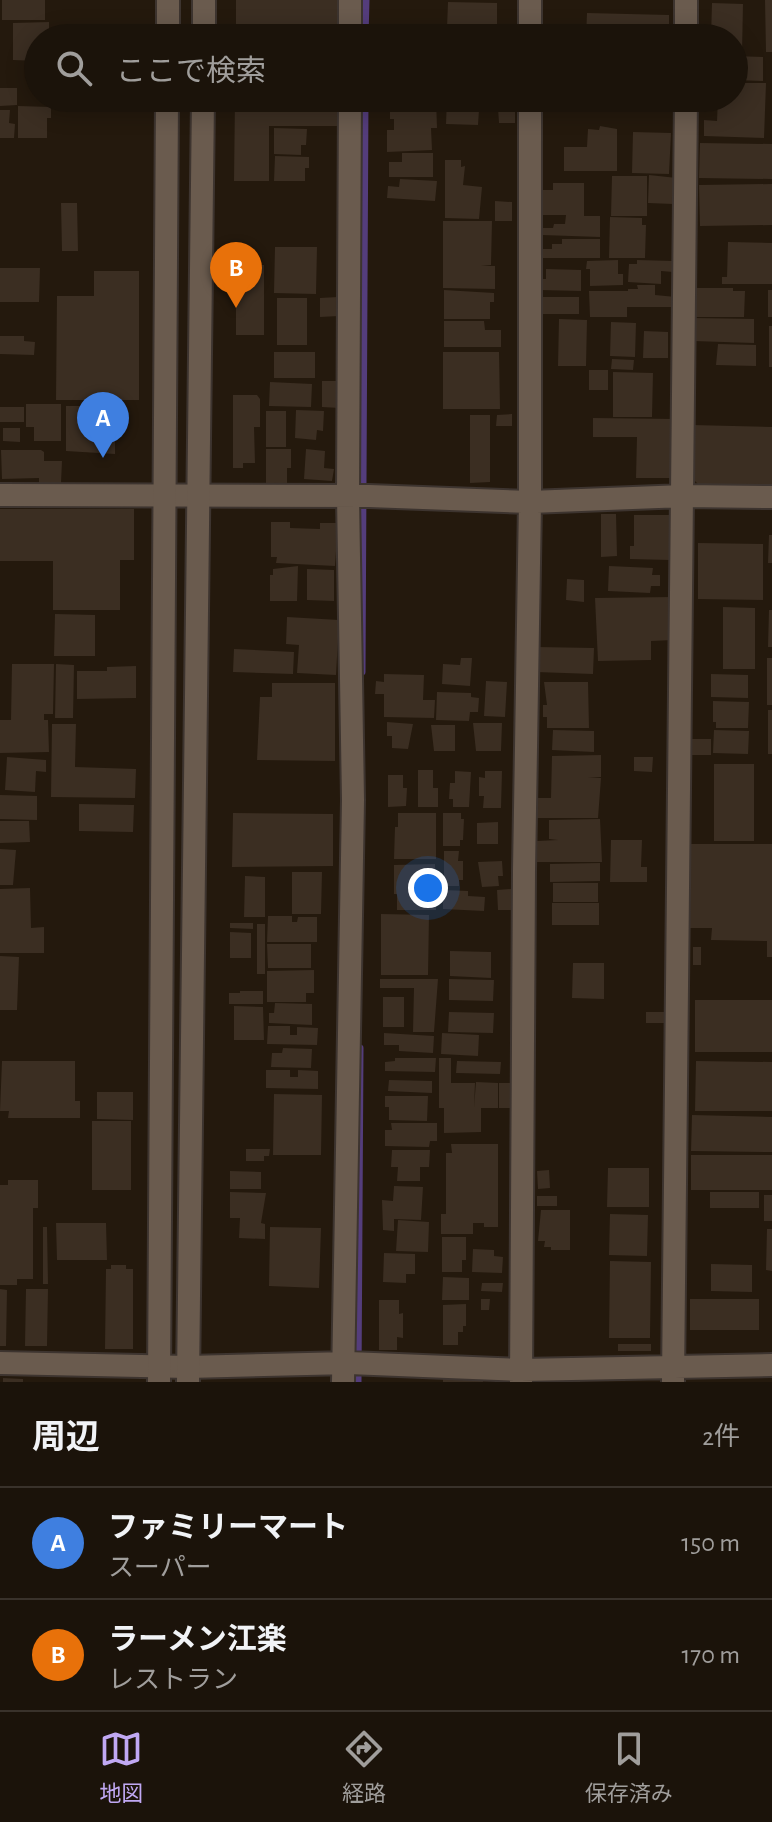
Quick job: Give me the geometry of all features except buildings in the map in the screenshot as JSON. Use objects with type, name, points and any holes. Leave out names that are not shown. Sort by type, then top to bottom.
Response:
[{"type":"street","points":[[168,0],[168,24]]},
{"type":"street","points":[[204,0],[204,24]]},
{"type":"street","points":[[350,0],[350,24]]},
{"type":"street","points":[[530,0],[530,24]]},
{"type":"street","points":[[686,0],[686,24]]},
{"type":"street","points":[[159,1374],[167,112]]},
{"type":"street","points":[[188,1375],[203,112]]},
{"type":"street","points":[[350,112],[356,496],[350,1368]]},
{"type":"street","points":[[521,1376],[530,502],[530,112]]},
{"type":"street","points":[[673,1374],[686,112]]},
{"type":"street","points":[[0,495],[356,496],[530,502],[684,496],[772,497]]},
{"type":"street","points":[[0,1363],[188,1375],[350,1368],[521,1376],[673,1374],[772,1365]]},
{"type":"waterway","points":[[365,24],[366,0]]},
{"type":"waterway","points":[[362,672],[365,112]]},
{"type":"waterway","points":[[358,1382],[360,1048]]},
{"type":"place","name":"ラーメン江楽","points":[[236,308]]},
{"type":"place","name":"ファミリーマート","points":[[103,458]]}]
